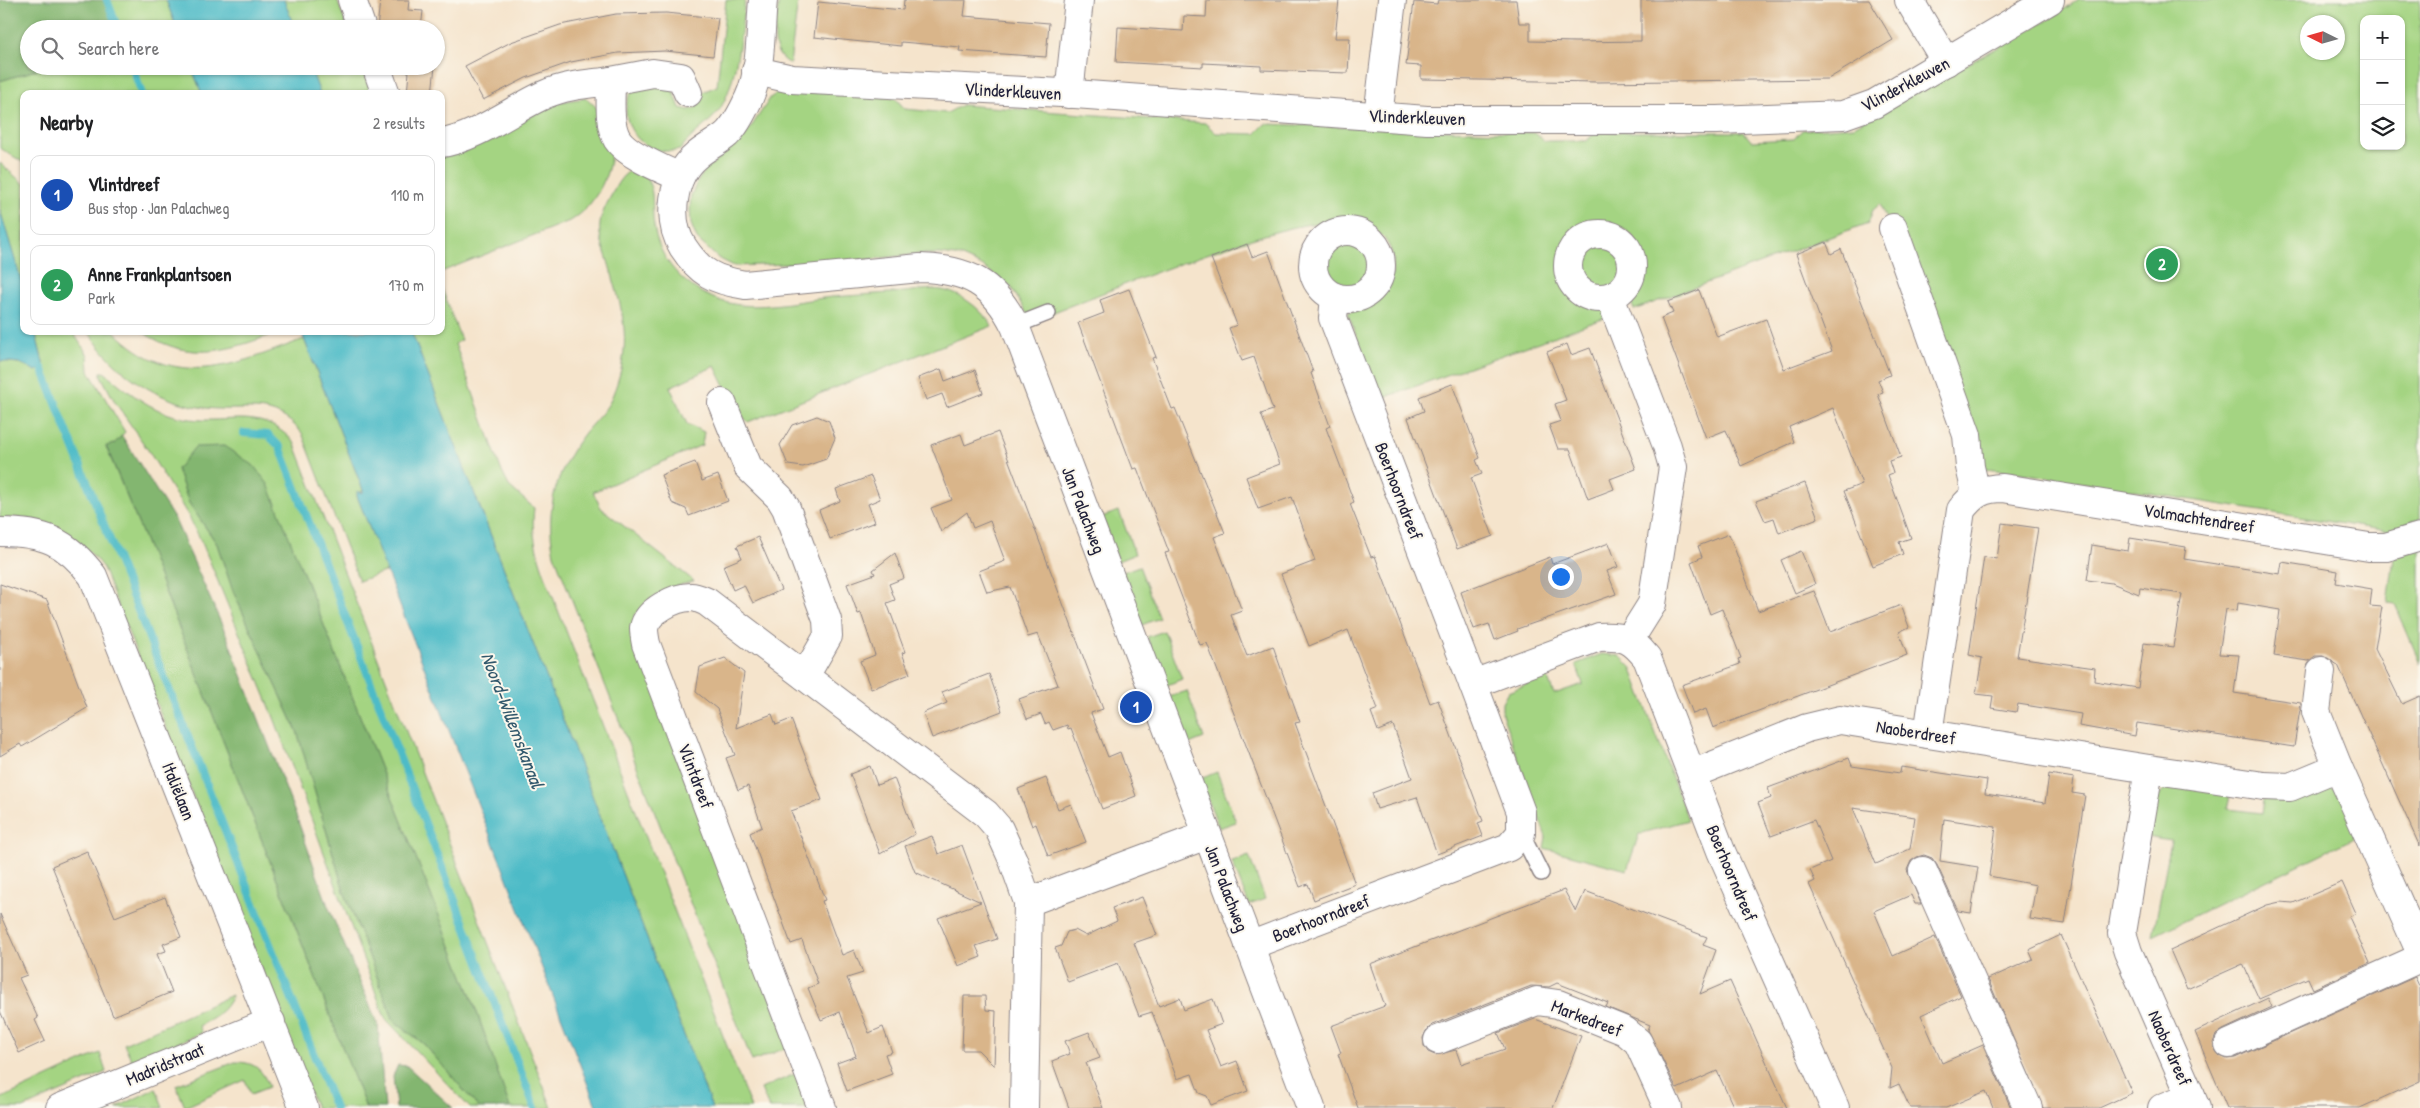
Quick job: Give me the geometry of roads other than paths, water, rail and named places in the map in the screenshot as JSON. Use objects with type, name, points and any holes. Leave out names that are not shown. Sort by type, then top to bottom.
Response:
[{"type":"street","points":[[352,0],[359,20]]},
{"type":"street","points":[[611,81],[610,110],[616,138],[627,149],[680,177],[695,156],[728,133],[750,96],[756,71],[763,0]]},
{"type":"street","points":[[1069,94],[1079,0]]},
{"type":"street","points":[[1378,116],[1392,0]]},
{"type":"street","points":[[1910,0],[1946,62]]},
{"type":"street","name":"Vlinderkleuven","points":[[756,71],[792,79],[1069,94],[1436,120],[1717,120],[1843,115],[1874,104],[2050,0]]},
{"type":"street","points":[[445,142],[467,135],[547,93],[565,87],[653,73],[681,77],[688,93]]},
{"type":"street","points":[[379,75],[385,90]]},
{"type":"street","name":"Jan Palachweg","points":[[680,177],[676,190],[674,216],[676,230],[681,243],[694,262],[715,278],[745,285],[920,268],[943,269],[960,273],[982,283],[996,295],[1006,308],[1015,326],[1311,1108]]},
{"type":"street","points":[[1893,228],[1967,435],[1970,467],[1976,493],[1961,510],[1928,734]]},
{"type":"street","points":[[1473,684],[1600,637],[1630,639],[1652,604],[1673,466],[1610,296]]},
{"type":"street","name":"Boerhoorndreef","points":[[1249,946],[1509,847],[1521,833],[1521,812],[1333,318],[1335,297]]},
{"type":"street","points":[[721,420],[748,467],[780,498],[786,508],[827,620],[828,636],[805,676]]},
{"type":"street","name":"Volmachtendreef","points":[[1976,493],[1989,488],[2003,488],[2386,548],[2420,537]]},
{"type":"street","name":"Italiëlaan","points":[[0,532],[26,532],[50,539],[77,556],[93,576],[304,1108]]},
{"type":"street","name":"Vlintdreef","points":[[822,1108],[646,644],[644,627],[658,609],[682,598],[694,597],[707,602],[986,814],[999,829],[1013,860],[1028,902],[1024,1108]]},
{"type":"street","name":"Boerhoorndreef","points":[[1630,639],[1647,658],[1721,851],[1835,1108]]},
{"type":"street","points":[[2321,672],[2316,712],[2338,767],[2420,951]]},
{"type":"street","name":"Naoberdreef","points":[[1692,774],[1807,728],[1840,720],[2264,786],[2290,787],[2338,767]]},
{"type":"street","name":"Naoberdreef","points":[[2149,769],[2122,933],[2128,952],[2193,1102],[2162,1108]]},
{"type":"street","points":[[1028,902],[1207,835]]},
{"type":"street","points":[[1924,871],[2028,1108]]},
{"type":"street","points":[[2229,1044],[2420,958]]},
{"type":"street","name":"Markedreef","points":[[1438,1040],[1536,1001],[1558,1004],[1625,1031],[1638,1042],[1668,1108]]},
{"type":"street","name":"Madridstraat","points":[[60,1108],[271,1022]]},
{"type":"lane","points":[[1015,326],[1048,313]]},
{"type":"lane","points":[[1521,833],[1541,872]]},
{"type":"water","points":[[166,0],[284,0],[292,20],[174,20]]},
{"type":"water","points":[[195,75],[313,75],[319,90],[200,90]]},
{"type":"water","points":[[0,210],[20,277],[20,335],[36,335],[44,367],[36,371],[20,363],[0,361]]},
{"type":"water","name":"Noord-Willemskanaal","points":[[303,335],[413,335],[712,1108],[597,1108],[357,496],[357,491],[363,493]]},
{"type":"waterway","points":[[107,0],[115,20]]},
{"type":"waterway","points":[[135,75],[141,90]]},
{"type":"waterway","points":[[42,368],[335,1108]]},
{"type":"waterway","points":[[244,433],[268,435],[280,447],[535,1108]]},
{"type":"place","name":"Anne Frankplantsoen","points":[[2162,264]]},
{"type":"place","name":"Vlintdreef","points":[[1136,707]]}]
